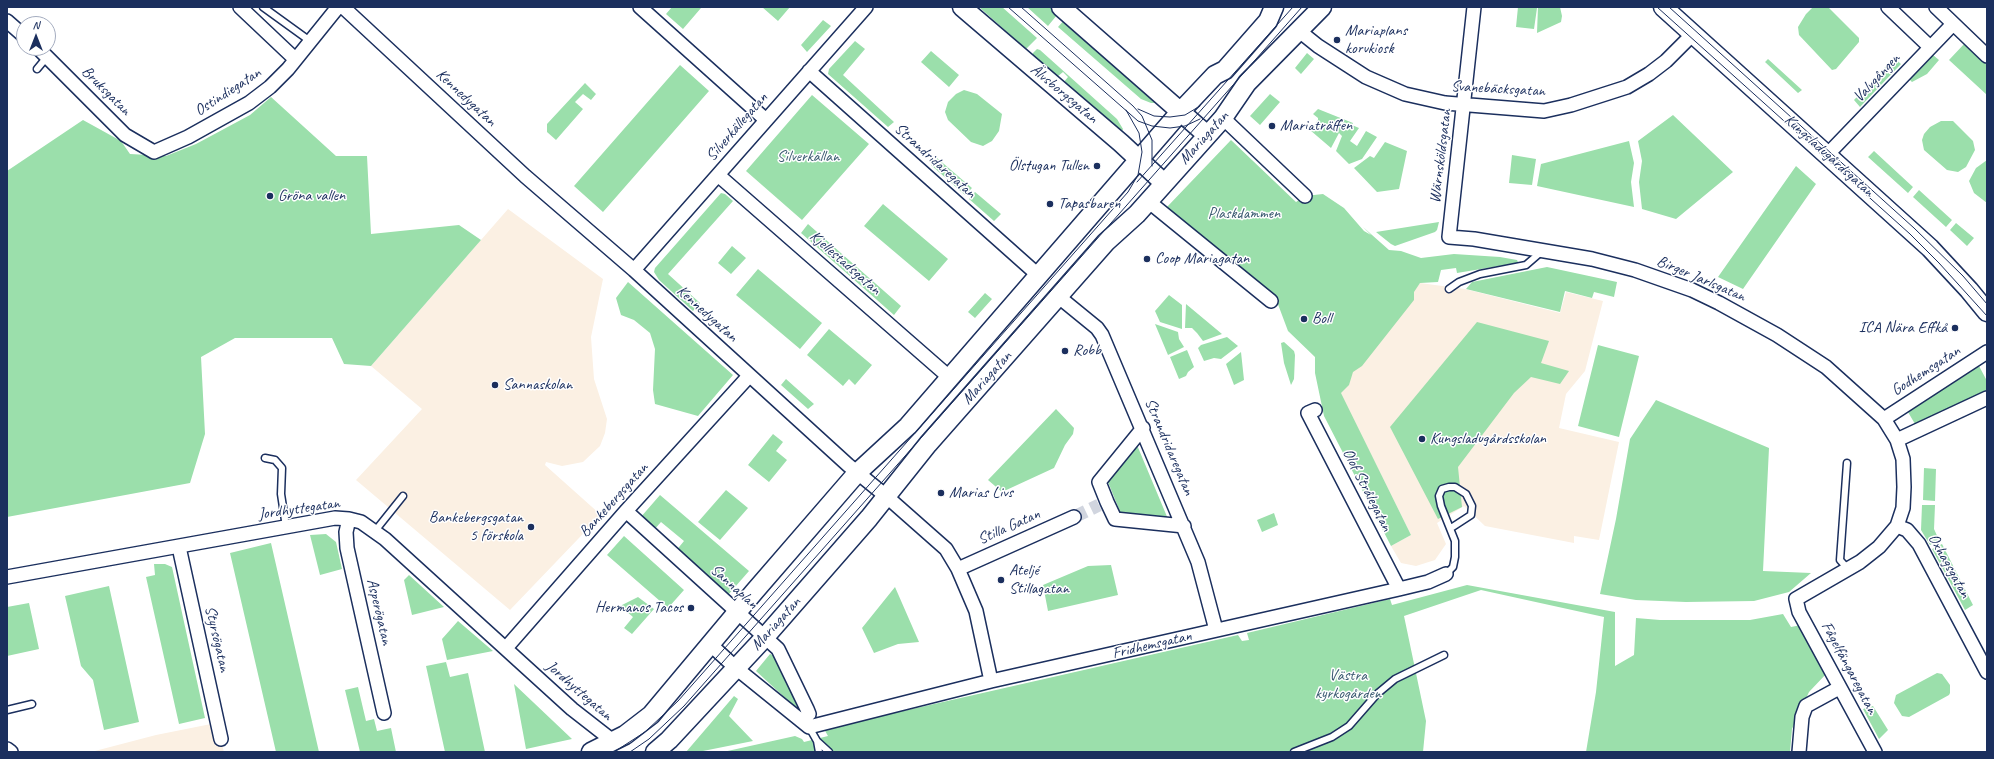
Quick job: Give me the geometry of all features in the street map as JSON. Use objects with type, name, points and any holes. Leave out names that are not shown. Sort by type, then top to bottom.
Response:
[{"type":"street","points":[[240,7],[295,59]]},
{"type":"street","name":"Ostindiegatan","points":[[154,152],[188,137],[249,103],[270,87],[338,7]]},
{"type":"street","name":"Kennedygatan","points":[[343,7],[521,172],[634,270],[857,473],[886,496],[946,549],[958,569],[976,611],[991,681]]},
{"type":"street","points":[[640,7],[766,120]]},
{"type":"street","name":"Silverkällegatan","points":[[634,270],[866,7]]},
{"type":"street","name":"Älvsborgsgatan","points":[[962,7],[1164,182]]},
{"type":"street","points":[[1061,7],[1182,111],[1207,135]]},
{"type":"street","name":"Mariagatan","points":[[613,742],[638,726],[661,704],[857,473],[908,426],[949,377],[1182,111],[1215,76],[1225,70],[1268,21],[1274,7]]},
{"type":"street","name":"Mariagatan","points":[[655,752],[669,740],[765,637],[886,496],[928,444],[1106,242],[1148,201],[1223,118],[1247,83],[1322,7]]},
{"type":"street","name":"Wärnsköldsgatan","points":[[1449,237],[1474,7]]},
{"type":"street","name":"Kungsladugårdsgatan","points":[[1663,7],[1930,248],[1987,312]]},
{"type":"street","points":[[1888,7],[1930,47]]},
{"type":"street","points":[[1936,7],[1987,56]]},
{"type":"street","points":[[7,21],[16,29]]},
{"type":"street","name":"Valvgången","points":[[1827,155],[1953,24]]},
{"type":"street","name":"Svanebäcksgatan","points":[[1298,30],[1324,50],[1366,77],[1405,94],[1423,99],[1464,105],[1544,111],[1615,92],[1649,74],[1693,34]]},
{"type":"street","name":"Bruksgatan","points":[[47,56],[125,135],[154,152]]},
{"type":"street","name":"Strandridaregatan","points":[[809,71],[1038,276]]},
{"type":"street","points":[[1223,118],[1305,196]]},
{"type":"street","name":"Kjellestadsgatan","points":[[718,175],[949,377]]},
{"type":"street","points":[[1148,201],[1271,301]]},
{"type":"street","name":"Birger Jarlsgatan","points":[[1449,237],[1542,250],[1592,259],[1635,270],[1692,290],[1720,303],[1778,335],[1826,367],[1884,419],[1897,440],[1903,458],[1903,508],[1897,526]]},
{"type":"street","name":"Strandridaregatan","points":[[1059,297],[1097,328],[1102,335],[1143,428],[1198,562],[1216,630]]},
{"type":"street","name":"Godhemsgatan","points":[[1884,419],[1987,352]]},
{"type":"street","name":"Bankebergsgatan","points":[[506,648],[626,511],[749,376]]},
{"type":"street","points":[[1897,440],[1987,398]]},
{"type":"street","name":"Olof Strålegatan","points":[[1315,410],[1308,413],[1399,589]]},
{"type":"street","points":[[1143,428],[1099,482],[1103,504],[1115,519],[1184,526]]},
{"type":"street","name":"Sannaplan","points":[[626,511],[778,649],[809,714],[805,724]]},
{"type":"street","name":"Stilla Gatan","points":[[958,569],[1074,517]]},
{"type":"street","name":"Jordhyttegatan","points":[[7,577],[335,518],[361,522],[375,531],[572,709],[613,742]]},
{"type":"street","name":"Asperögatan","points":[[349,519],[346,532],[347,548],[384,713]]},
{"type":"street","points":[[1848,569],[1879,547],[1897,526]]},
{"type":"street","name":"Oxhagsgatan","points":[[1897,526],[1907,530],[1919,544],[1987,672]]},
{"type":"street","name":"Styrsögatan","points":[[179,547],[221,739]]},
{"type":"street","name":"Fågelfängaregatan","points":[[1848,569],[1796,599],[1799,612],[1875,752]]},
{"type":"street","name":"Fridhemsgatan","points":[[805,724],[1399,589],[1428,582],[1446,574]]},
{"type":"street","points":[[711,645],[736,668],[805,724]]},
{"type":"street","points":[[1799,752],[1802,717],[1806,706],[1839,688]]},
{"type":"street","points":[[591,752],[613,742]]},
{"type":"street","points":[[7,749],[11,752]]},
{"type":"lane","points":[[263,7],[310,41]]},
{"type":"lane","points":[[37,69],[42,56]]},
{"type":"lane","points":[[1449,289],[1459,282],[1480,274],[1526,266],[1542,250]]},
{"type":"lane","points":[[265,458],[275,460],[282,468],[281,494],[286,527]]},
{"type":"lane","points":[[1847,463],[1840,560],[1848,569]]},
{"type":"lane","name":"Fridhemsgatan","points":[[1446,574],[1453,567],[1455,557],[1454,541],[1451,528],[1441,506],[1439,496],[1442,489],[1449,487],[1456,488],[1466,494],[1472,506],[1471,515],[1451,528]]},
{"type":"lane","points":[[375,531],[404,496]]},
{"type":"lane","points":[[1294,752],[1332,737],[1348,726],[1378,694],[1395,679],[1444,655]]},
{"type":"lane","points":[[7,710],[32,704]]},
{"type":"lane","points":[[805,724],[817,741],[829,752]]},
{"type":"lane","points":[[817,741],[819,752]]},
{"type":"shaded area","name":"Sannaskolan","points":[[508,209],[603,279],[591,337],[594,379],[607,419],[605,433],[600,446],[583,462],[562,466],[546,462],[545,465],[601,515],[510,610],[356,480],[422,409],[371,366]]},
{"type":"shaded area","name":"Kungsladugårdsskolan","points":[[1420,283],[1465,289],[1560,313],[1566,292],[1603,301],[1585,371],[1566,394],[1559,428],[1619,442],[1599,540],[1574,536],[1574,543],[1485,526],[1464,506],[1437,523],[1446,544],[1435,560],[1416,566],[1401,563],[1391,546],[1411,535],[1335,382]]},
{"type":"shaded area","points":[[216,723],[224,752],[91,752],[156,735]]},
{"type":"green space","points":[[672,7],[701,8],[683,29],[666,14]]},
{"type":"green space","points":[[762,7],[790,7],[778,21]]},
{"type":"green space","points":[[979,7],[1002,7],[1037,38],[1026,49]]},
{"type":"green space","points":[[1027,7],[1054,7],[1057,15],[1048,26]]},
{"type":"green space","points":[[1518,7],[1537,8],[1534,29],[1516,27]]},
{"type":"green space","points":[[1538,7],[1560,7],[1562,16],[1561,22],[1537,33]]},
{"type":"green space","points":[[1813,7],[1828,7],[1859,38],[1859,42],[1836,69],[1832,70],[1799,35],[1798,27],[1806,14]]},
{"type":"green space","points":[[1066,18],[1159,103],[1151,103],[1141,99],[1058,27]]},
{"type":"green space","points":[[823,20],[831,26],[807,52],[801,45]]},
{"type":"green space","points":[[855,41],[865,49],[843,75],[894,122],[888,127],[828,74],[829,69]]},
{"type":"green space","points":[[1965,43],[1987,64],[1987,95],[1949,60]]},
{"type":"green space","points":[[1037,49],[1040,50],[1117,119],[1123,129],[1121,134],[1098,110],[1091,107],[1063,83],[1068,77],[1063,72],[1057,77],[1033,56],[1033,53]]},
{"type":"green space","points":[[931,51],[959,75],[949,87],[921,62]]},
{"type":"green space","points":[[1307,53],[1314,59],[1301,74],[1295,68]]},
{"type":"green space","points":[[1933,55],[1939,60],[1927,74],[1912,82],[1909,79]]},
{"type":"green space","points":[[1894,58],[1901,64],[1860,107],[1854,100]]},
{"type":"green space","points":[[1768,59],[1802,90],[1798,93],[1765,62]]},
{"type":"green space","points":[[680,65],[709,91],[603,212],[574,186]]},
{"type":"green space","points":[[585,83],[596,94],[591,100],[583,94],[575,102],[583,109],[556,140],[547,132],[547,124]]},
{"type":"green space","points":[[964,90],[977,94],[1002,114],[999,131],[992,141],[983,146],[971,142],[948,120],[945,112],[948,102],[956,94]]},
{"type":"green space","points":[[1270,94],[1280,102],[1260,125],[1250,116]]},
{"type":"green space","name":"Silverkällan","points":[[812,95],[869,144],[802,220],[746,171]]},
{"type":"green space","points":[[271,97],[336,156],[367,156],[371,234],[459,225],[481,240],[371,366],[344,364],[332,338],[235,338],[201,357],[205,434],[190,483],[7,517],[7,171],[83,120],[121,141],[130,154],[166,156],[196,144],[250,115]]},
{"type":"green space","points":[[1318,109],[1353,123],[1352,125],[1359,128],[1350,141],[1357,146],[1366,131],[1377,137],[1362,159],[1349,164],[1336,151],[1342,136],[1339,133],[1331,148],[1310,130],[1318,120],[1318,118],[1313,114]]},
{"type":"green space","points":[[1673,115],[1733,172],[1676,219],[1642,209],[1639,182],[1642,161],[1638,141]]},
{"type":"green space","points":[[1941,121],[1953,121],[1973,141],[1975,150],[1966,167],[1958,172],[1947,170],[1924,150],[1922,140],[1924,134],[1930,127]]},
{"type":"green space","name":"Plaskdammen","points":[[1231,140],[1296,202],[1305,196],[1323,194],[1344,208],[1364,231],[1371,235],[1363,227],[1389,250],[1401,251],[1421,258],[1454,254],[1500,257],[1517,260],[1518,262],[1457,273],[1456,268],[1441,270],[1438,282],[1420,283],[1414,292],[1414,300],[1362,366],[1353,372],[1349,385],[1341,393],[1411,535],[1391,546],[1324,416],[1315,373],[1315,357],[1288,331],[1276,299],[1167,207]]},
{"type":"green space","points":[[1629,141],[1634,163],[1631,182],[1634,207],[1537,186],[1541,164]]},
{"type":"green space","points":[[1385,142],[1407,151],[1399,189],[1377,192],[1354,168],[1370,156],[1374,158]]},
{"type":"green space","points":[[1874,151],[1913,187],[1908,193],[1868,157]]},
{"type":"green space","points":[[1512,155],[1536,159],[1532,185],[1509,183]]},
{"type":"green space","points":[[937,158],[972,188],[965,195],[931,165]]},
{"type":"green space","points":[[1987,160],[1987,203],[1974,193],[1969,181],[1976,168]]},
{"type":"green space","points":[[1796,166],[1816,184],[1743,289],[1718,277]]},
{"type":"green space","points":[[1919,190],[1952,220],[1946,227],[1913,197]]},
{"type":"green space","points":[[975,192],[1001,214],[994,221],[969,199]]},
{"type":"green space","points":[[721,193],[725,194],[733,201],[668,274],[700,303],[693,311],[659,280],[654,272],[655,268]]},
{"type":"green space","points":[[883,204],[948,259],[929,281],[864,226]]},
{"type":"green space","points":[[1439,222],[1435,232],[1395,246],[1376,232]]},
{"type":"green space","points":[[1956,223],[1974,238],[1967,246],[1950,230]]},
{"type":"green space","points":[[808,224],[901,306],[894,315],[801,233]]},
{"type":"green space","points":[[732,246],[746,258],[731,274],[718,263]]},
{"type":"green space","points":[[1547,267],[1617,282],[1614,297],[1594,292],[1592,298],[1565,291],[1560,312],[1466,289],[1472,282]]},
{"type":"green space","points":[[758,269],[822,323],[800,349],[736,295]]},
{"type":"green space","points":[[628,282],[733,375],[698,416],[655,404],[653,390],[655,349],[650,333],[634,320],[621,315],[616,298]]},
{"type":"green space","points":[[985,293],[992,299],[975,318],[968,312]]},
{"type":"green space","points":[[1169,295],[1182,305],[1182,329],[1160,322],[1155,311]]},
{"type":"green space","points":[[1186,304],[1222,334],[1203,341],[1192,328],[1185,328]]},
{"type":"green space","points":[[1477,322],[1549,341],[1541,363],[1569,371],[1560,384],[1531,377],[1514,393],[1458,467],[1462,507],[1438,519],[1390,427]]},
{"type":"green space","points":[[1155,324],[1178,332],[1179,339],[1184,347],[1168,355]]},
{"type":"green space","points":[[829,329],[872,365],[855,385],[849,379],[843,386],[807,355]]},
{"type":"green space","points":[[1227,337],[1238,346],[1221,359],[1214,358],[1204,361],[1198,348],[1201,345]]},
{"type":"green space","points":[[1284,342],[1294,351],[1295,355],[1294,379],[1291,385],[1284,363],[1281,343]]},
{"type":"green space","points":[[1598,345],[1639,356],[1619,437],[1578,426]]},
{"type":"green space","points":[[1187,350],[1194,367],[1186,376],[1179,379],[1170,357]]},
{"type":"green space","points":[[1241,352],[1244,380],[1234,385],[1226,364]]},
{"type":"green space","points":[[1979,366],[1987,381],[1987,391],[1915,424],[1908,412]]},
{"type":"green space","points":[[786,379],[814,404],[808,409],[781,385]]},
{"type":"green space","points":[[1656,400],[1769,448],[1763,571],[1811,573],[1789,592],[1754,601],[1686,602],[1636,600],[1600,594],[1616,519],[1630,439]]},
{"type":"green space","points":[[1056,409],[1074,428],[1073,434],[1065,445],[1054,468],[1002,492],[988,480]]},
{"type":"green space","points":[[773,434],[783,442],[776,451],[787,460],[769,482],[748,465]]},
{"type":"green space","points":[[1137,445],[1168,519],[1121,514],[1108,482]]},
{"type":"green space","points":[[1924,468],[1936,469],[1935,501],[1923,500]]},
{"type":"green space","points":[[726,490],[748,508],[720,540],[698,522]]},
{"type":"green space","points":[[660,495],[749,571],[728,595],[675,552],[684,541],[661,522],[653,531],[640,518]]},
{"type":"green space","points":[[1922,505],[1935,505],[1934,529],[1939,540],[1930,545],[1921,530]]},
{"type":"green space","points":[[1274,513],[1278,525],[1262,532],[1257,520]]},
{"type":"green space","points":[[326,534],[336,542],[342,569],[320,575],[310,535]]},
{"type":"green space","points":[[624,536],[684,590],[668,608],[607,555]]},
{"type":"green space","points":[[271,543],[319,752],[276,752],[230,553]]},
{"type":"green space","points":[[1942,544],[1973,605],[1965,610],[1932,549]]},
{"type":"green space","points":[[154,564],[165,564],[172,567],[205,718],[179,724],[146,577],[155,575]]},
{"type":"green space","points":[[1111,565],[1118,595],[1048,611],[1043,585],[1088,566]]},
{"type":"green space","points":[[409,575],[444,607],[412,615],[404,580]]},
{"type":"green space","name":"Västra kyrkogården","points":[[1467,585],[1615,612],[1615,666],[1634,655],[1636,618],[1660,620],[1750,620],[1783,614],[1791,627],[1801,625],[1827,673],[1809,692],[1792,729],[1790,752],[1586,752],[1596,692],[1604,617],[1481,590],[1404,616],[1426,721],[1423,752],[723,752],[795,736],[802,739],[804,742],[828,736],[824,729],[1238,635],[1242,641],[1249,640],[1247,633],[1390,599],[1392,605]]},
{"type":"green space","points":[[109,586],[139,722],[104,730],[93,680],[81,666],[65,596]]},
{"type":"green space","points":[[895,587],[919,642],[898,644],[874,653],[862,628]]},
{"type":"green space","points":[[638,597],[654,609],[632,634],[624,628],[633,617],[620,606]]},
{"type":"green space","points":[[29,603],[39,649],[7,656],[7,607]]},
{"type":"green space","points":[[458,621],[493,651],[447,660],[442,639]]},
{"type":"green space","points":[[770,654],[773,655],[800,702],[801,707],[795,707],[756,671]]},
{"type":"green space","points":[[446,662],[450,677],[468,673],[485,752],[445,752],[426,666]]},
{"type":"green space","points":[[1937,673],[1942,674],[1950,685],[1949,695],[1909,717],[1902,716],[1894,703],[1896,695]]},
{"type":"green space","points":[[514,684],[572,739],[526,749]]},
{"type":"green space","points":[[358,687],[366,721],[374,719],[377,731],[391,728],[396,752],[360,752],[345,690]]},
{"type":"green space","points":[[734,696],[738,699],[729,716],[753,741],[698,752],[686,752]]},
{"type":"green space","points":[[1873,706],[1888,730],[1879,739],[1863,709]]},
{"type":"tunnel","points":[[1074,517],[1099,505]]},
{"type":"tram line","points":[[1008,7],[1138,121],[1152,126],[1170,128],[1185,126],[1200,119]]},
{"type":"tram line","points":[[1021,7],[1133,106],[1142,116],[1152,140],[1152,166]]},
{"type":"tram line","points":[[1137,182],[1293,7]]},
{"type":"tram line","points":[[630,752],[649,739],[684,706],[1302,7]]},
{"type":"tram line","points":[[1657,7],[1910,234],[1939,263],[1987,316]]},
{"type":"tram line","points":[[1669,7],[1914,228],[1963,276],[1987,304]]},
{"type":"tram line","points":[[1138,109],[1154,116],[1170,117],[1185,115],[1200,106]]},
{"type":"tram line","points":[[614,752],[645,732],[678,701],[1128,192],[1138,175],[1142,152],[1139,133],[1126,110]]},
{"type":"place","name":"Mariaplans korvkiosk","points":[[1337,40]]},
{"type":"place","name":"Mariaträffen","points":[[1272,126]]},
{"type":"place","name":"Ölstugan Tullen","points":[[1097,166]]},
{"type":"place","name":"Gröna vallen","points":[[270,196]]},
{"type":"place","name":"Tapasbaren","points":[[1050,204]]},
{"type":"place","name":"Coop Mariagatan","points":[[1147,259]]},
{"type":"place","name":"Boll","points":[[1304,319]]},
{"type":"place","name":"ICA Nära Effkå","points":[[1955,328]]},
{"type":"place","name":"Robb","points":[[1065,351]]},
{"type":"place","name":"Sannaskolan","points":[[495,385]]},
{"type":"place","name":"Kungsladugårdsskolan","points":[[1422,439]]},
{"type":"place","name":"Marias Livs","points":[[941,493]]},
{"type":"place","name":"Bankebergsgatan 5 förskola","points":[[531,527]]},
{"type":"place","name":"Ateljé Stillagatan","points":[[1001,580]]},
{"type":"place","name":"Hermanos Tacos","points":[[691,608]]}]
